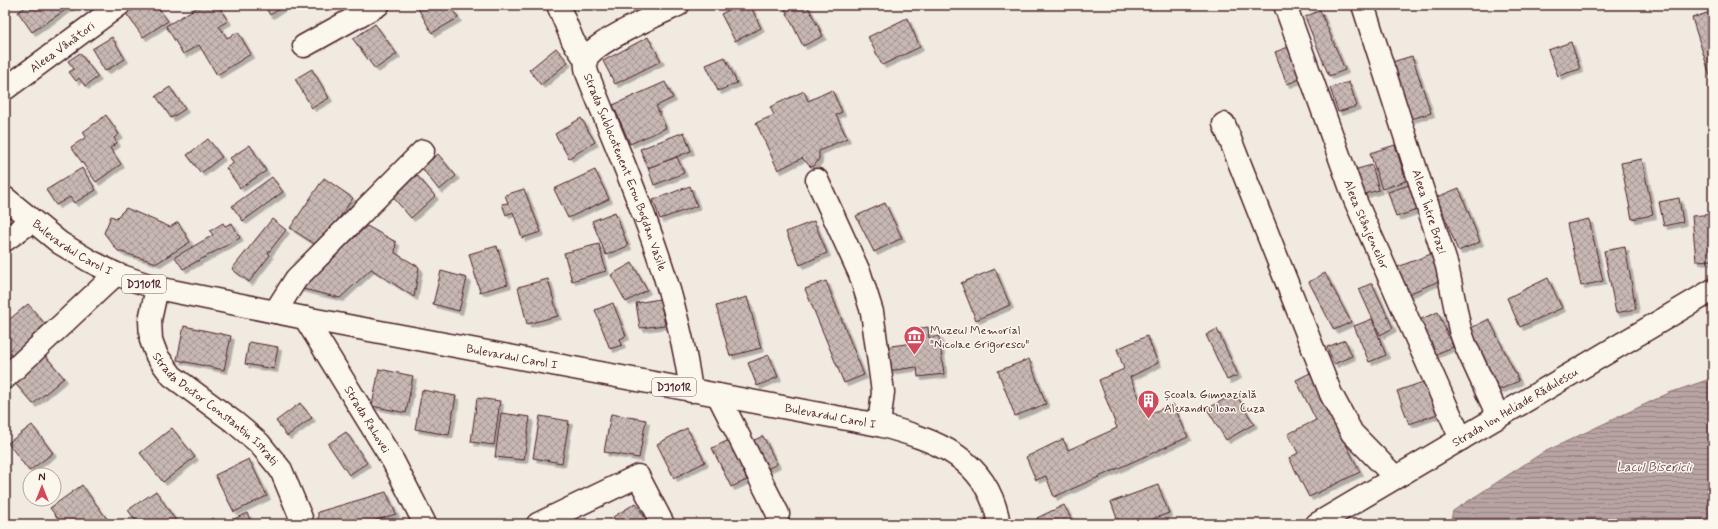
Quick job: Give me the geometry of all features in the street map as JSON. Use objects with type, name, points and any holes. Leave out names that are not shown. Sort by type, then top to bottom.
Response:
[{"type":"street","name":"Aleea Vânători","points":[[5,89],[119,5]]},
{"type":"street","points":[[304,46],[378,5]]},
{"type":"street","points":[[558,5],[573,41],[586,60]]},
{"type":"street","name":"Strada Sublocotenent Erou Bogdan Vasile","points":[[678,5],[640,13],[592,51],[586,60],[587,73],[663,270],[683,345],[691,391]]},
{"type":"street","name":"Aleea Stânjeneilor","points":[[1285,5],[1355,200],[1460,439]]},
{"type":"street","name":"Aleea Între Brazi","points":[[1363,5],[1447,266],[1460,330],[1498,416]]},
{"type":"street","points":[[1224,124],[1332,394],[1352,433],[1395,477]]},
{"type":"street","points":[[275,312],[296,279],[423,151]]},
{"type":"street","points":[[817,180],[860,274],[872,312],[883,392],[879,425]]},
{"type":"street","name":"Bulevardul Carol I","points":[[5,198],[60,243],[90,262],[116,274],[157,288],[305,318],[879,425],[905,432],[940,444],[967,464],[978,476],[987,490],[995,506],[999,524]]},
{"type":"street","points":[[5,240],[32,221]]},
{"type":"street","points":[[5,378],[116,274]]},
{"type":"street","name":"Strada Doctor Constantin Istrati","points":[[157,288],[150,320],[151,340],[157,356],[172,376],[234,422],[259,443],[281,470],[301,518],[302,524]]},
{"type":"street","name":"Strada Ion Heliade Rădulescu","points":[[1317,524],[1713,290]]},
{"type":"street","name":"Strada Rahovei","points":[[305,318],[393,461],[425,524]]},
{"type":"street","points":[[718,395],[778,514]]},
{"type":"street","points":[[538,524],[638,476],[664,524]]},
{"type":"water","name":"Lacul Bisericii","points":[[1713,378],[1713,524],[1450,524],[1453,511],[1542,453],[1669,393]]},
{"type":"building","points":[[29,5],[73,5],[32,32],[18,12]]},
{"type":"building","points":[[136,5],[156,5],[168,21],[143,37],[125,12]]},
{"type":"building","points":[[201,5],[218,5],[228,21],[219,26],[227,38],[238,32],[251,54],[217,75],[199,45],[183,54],[166,26]]},
{"type":"building","points":[[264,5],[286,5],[270,15]]},
{"type":"building","points":[[416,5],[450,5],[458,18],[432,33]]},
{"type":"building","points":[[739,5],[750,5],[761,28],[735,41],[721,14]]},
{"type":"building","points":[[783,5],[807,5],[823,36],[803,46]]},
{"type":"building","points":[[1320,10],[1345,70],[1329,76],[1305,17]]},
{"type":"building","points":[[1713,11],[1713,85],[1692,18]]},
{"type":"building","points":[[907,18],[920,47],[882,65],[868,37]]},
{"type":"building","points":[[375,24],[397,54],[375,69],[353,39]]},
{"type":"building","points":[[112,37],[125,59],[105,71],[92,49]]},
{"type":"building","points":[[648,37],[661,61],[615,84],[603,61]]},
{"type":"building","points":[[1571,42],[1580,69],[1558,76],[1548,50]]},
{"type":"building","points":[[1291,46],[1303,78],[1287,84],[1275,52]]},
{"type":"building","points":[[556,48],[568,62],[541,85],[529,70]]},
{"type":"building","points":[[80,53],[98,77],[85,86],[79,78],[76,81],[69,72],[74,69],[68,61]]},
{"type":"building","points":[[1412,56],[1431,113],[1411,119],[1392,62]]},
{"type":"building","points":[[725,57],[737,83],[718,91],[706,65]]},
{"type":"building","points":[[312,69],[329,98],[312,108],[295,79]]},
{"type":"building","points":[[665,82],[673,98],[656,106],[666,128],[630,144],[613,105]]},
{"type":"building","points":[[1349,82],[1357,106],[1338,112],[1330,88]]},
{"type":"building","points":[[170,87],[185,109],[171,118],[156,96]]},
{"type":"building","points":[[832,90],[842,112],[836,115],[847,138],[819,151],[819,159],[814,166],[811,167],[802,158],[778,170],[756,123],[774,115],[770,107],[804,91],[808,101]]},
{"type":"building","points":[[106,115],[119,134],[114,138],[117,143],[110,148],[121,164],[96,182],[71,147],[86,137],[83,132]]},
{"type":"building","points":[[581,118],[595,142],[569,158],[555,134]]},
{"type":"building","points":[[684,132],[691,151],[648,168],[640,149]]},
{"type":"building","points":[[208,139],[222,157],[201,173],[187,155]]},
{"type":"building","points":[[250,145],[266,171],[240,188],[226,168],[234,163],[230,158]]},
{"type":"building","points":[[1395,145],[1406,181],[1382,189],[1370,153]]},
{"type":"building","points":[[438,154],[456,176],[439,190],[421,167]]},
{"type":"building","points":[[677,157],[684,173],[654,185],[648,168]]},
{"type":"building","points":[[1642,159],[1653,215],[1632,219],[1621,163]]},
{"type":"building","points":[[1372,165],[1379,190],[1357,196],[1350,171]]},
{"type":"building","points":[[82,168],[96,190],[74,203],[70,197],[56,205],[46,190]]},
{"type":"building","points":[[595,170],[609,199],[568,218],[554,189]]},
{"type":"building","points":[[417,175],[435,196],[411,218],[392,196]]},
{"type":"building","points":[[272,177],[283,192],[243,221],[232,206]]},
{"type":"building","points":[[324,178],[353,198],[319,247],[290,228]]},
{"type":"building","points":[[1409,185],[1417,210],[1396,217],[1388,192]]},
{"type":"building","points":[[690,186],[697,206],[660,219],[653,200]]},
{"type":"building","points":[[1459,188],[1480,242],[1458,251],[1437,197]]},
{"type":"building","points":[[524,189],[541,232],[522,238],[513,212],[506,215],[502,204],[508,203],[505,195]]},
{"type":"building","points":[[1679,198],[1683,222],[1664,226],[1659,202]]},
{"type":"building","points":[[885,203],[902,238],[874,252],[856,216]]},
{"type":"building","points":[[126,208],[170,227],[178,222],[190,242],[157,263],[118,251],[104,233],[111,216],[116,218]]},
{"type":"building","points":[[615,212],[628,246],[606,255],[592,221]]},
{"type":"building","points":[[1713,214],[1713,260],[1696,261],[1692,216]]},
{"type":"building","points":[[272,219],[286,230],[268,253],[270,255],[249,282],[232,269]]},
{"type":"building","points":[[1589,219],[1603,281],[1581,286],[1567,224]]},
{"type":"building","points":[[814,221],[827,253],[800,265],[786,232]]},
{"type":"building","points":[[223,223],[225,226],[232,223],[240,238],[183,269],[175,257],[213,235],[210,231]]},
{"type":"building","points":[[367,226],[396,242],[395,253],[419,267],[414,297],[371,269],[340,298],[299,288]]},
{"type":"building","points":[[599,244],[606,271],[572,281],[564,253]]},
{"type":"building","points":[[497,246],[508,284],[480,292],[469,254]]},
{"type":"building","points":[[1625,247],[1636,309],[1616,313],[1604,251]]},
{"type":"building","points":[[1431,254],[1441,280],[1406,295],[1395,268]]},
{"type":"building","points":[[632,263],[647,290],[626,302],[611,275]]},
{"type":"building","points":[[995,269],[1010,305],[976,320],[961,283]]},
{"type":"building","points":[[441,271],[467,278],[459,311],[433,304]]},
{"type":"building","points":[[1325,273],[1351,322],[1334,330],[1309,282]]},
{"type":"building","points":[[1548,278],[1562,308],[1520,327],[1507,298]]},
{"type":"building","points":[[548,279],[558,316],[527,324],[518,287]]},
{"type":"building","points":[[826,281],[864,375],[844,383],[805,289]]},
{"type":"building","points":[[1372,283],[1393,328],[1380,335],[1359,289]]},
{"type":"building","points":[[747,297],[761,348],[730,356],[716,306]]},
{"type":"building","points":[[660,299],[665,325],[640,328],[636,303]]},
{"type":"building","points":[[613,303],[626,336],[620,339],[622,345],[610,349],[595,310]]},
{"type":"building","points":[[28,304],[52,332],[10,367],[5,361],[5,323]]},
{"type":"building","points":[[1438,312],[1453,347],[1431,356],[1416,321]]},
{"type":"building","points":[[1372,319],[1386,355],[1369,362],[1354,326]]},
{"type":"building","points":[[1489,319],[1519,381],[1499,390],[1469,329]]},
{"type":"building","points":[[184,326],[231,336],[224,370],[177,360]]},
{"type":"building","name":"Muzeul Memorial \"Nicolae Grigorescu\"","points":[[928,327],[929,338],[939,336],[944,374],[918,377],[917,367],[887,371],[884,347],[913,343],[911,330]]},
{"type":"building","points":[[1217,329],[1238,375],[1227,380],[1206,335]]},
{"type":"building","name":"Școala Gimnazială Alexandru Ioan Cuza","points":[[1147,336],[1158,363],[1130,377],[1147,415],[1173,404],[1188,437],[1054,497],[1046,476],[1036,480],[1026,457],[1063,439],[1068,450],[1117,428],[1099,380],[1124,369],[1117,349]]},
{"type":"building","points":[[1345,340],[1352,356],[1334,364],[1327,347]]},
{"type":"building","points":[[249,342],[278,347],[274,369],[245,364]]},
{"type":"building","points":[[43,353],[64,378],[33,404],[12,380]]},
{"type":"building","points":[[769,355],[778,377],[757,386],[748,363]]},
{"type":"building","points":[[1029,359],[1046,404],[1015,416],[998,371]]},
{"type":"building","points":[[379,369],[413,376],[406,413],[372,406]]},
{"type":"building","points":[[1310,373],[1360,472],[1309,497],[1289,458],[1298,453],[1288,434],[1316,420],[1296,380]]},
{"type":"building","points":[[1426,381],[1438,414],[1409,424],[1397,391]]},
{"type":"building","points":[[422,390],[456,396],[449,435],[415,429]]},
{"type":"building","points":[[1235,393],[1254,424],[1226,440],[1207,409]]},
{"type":"building","points":[[477,398],[500,401],[494,445],[471,442]]},
{"type":"building","points":[[300,403],[312,418],[287,436],[276,421]]},
{"type":"building","points":[[501,413],[530,417],[524,460],[495,457]]},
{"type":"building","points":[[611,414],[646,420],[639,458],[604,452]]},
{"type":"building","points":[[540,416],[569,421],[562,463],[533,458]]},
{"type":"building","points":[[32,425],[53,453],[34,467],[26,467],[8,443]]},
{"type":"building","points":[[172,428],[195,457],[163,482],[140,453]]},
{"type":"building","points":[[687,428],[705,462],[674,478],[657,444]]},
{"type":"building","points":[[346,432],[367,463],[349,475],[328,444]]},
{"type":"building","points":[[763,436],[777,464],[761,472],[746,444]]},
{"type":"building","points":[[729,440],[747,480],[731,487],[712,448]]},
{"type":"building","points":[[249,459],[267,496],[234,512],[215,475]]},
{"type":"building","points":[[82,485],[110,523],[62,524],[50,508],[62,507],[62,499]]},
{"type":"building","points":[[1158,485],[1169,513],[1139,524],[1119,524],[1111,502]]},
{"type":"building","points":[[156,491],[178,524],[138,524],[128,510]]},
{"type":"building","points":[[386,492],[396,514],[363,524],[318,524],[318,512]]},
{"type":"building","points":[[636,503],[649,524],[618,524],[613,517]]},
{"type":"building","points":[[1064,505],[1074,524],[1040,524],[1037,518]]},
{"type":"building","points":[[247,513],[252,524],[233,524],[232,520]]},
{"type":"building","points":[[213,518],[217,524],[204,524]]},
{"type":"place","name":"Muzeul Memorial \"Nicolae Grigorescu\"","points":[[914,356]]},
{"type":"place","name":"Școala Gimnazială Alexandru Ioan Cuza","points":[[1148,420]]}]
